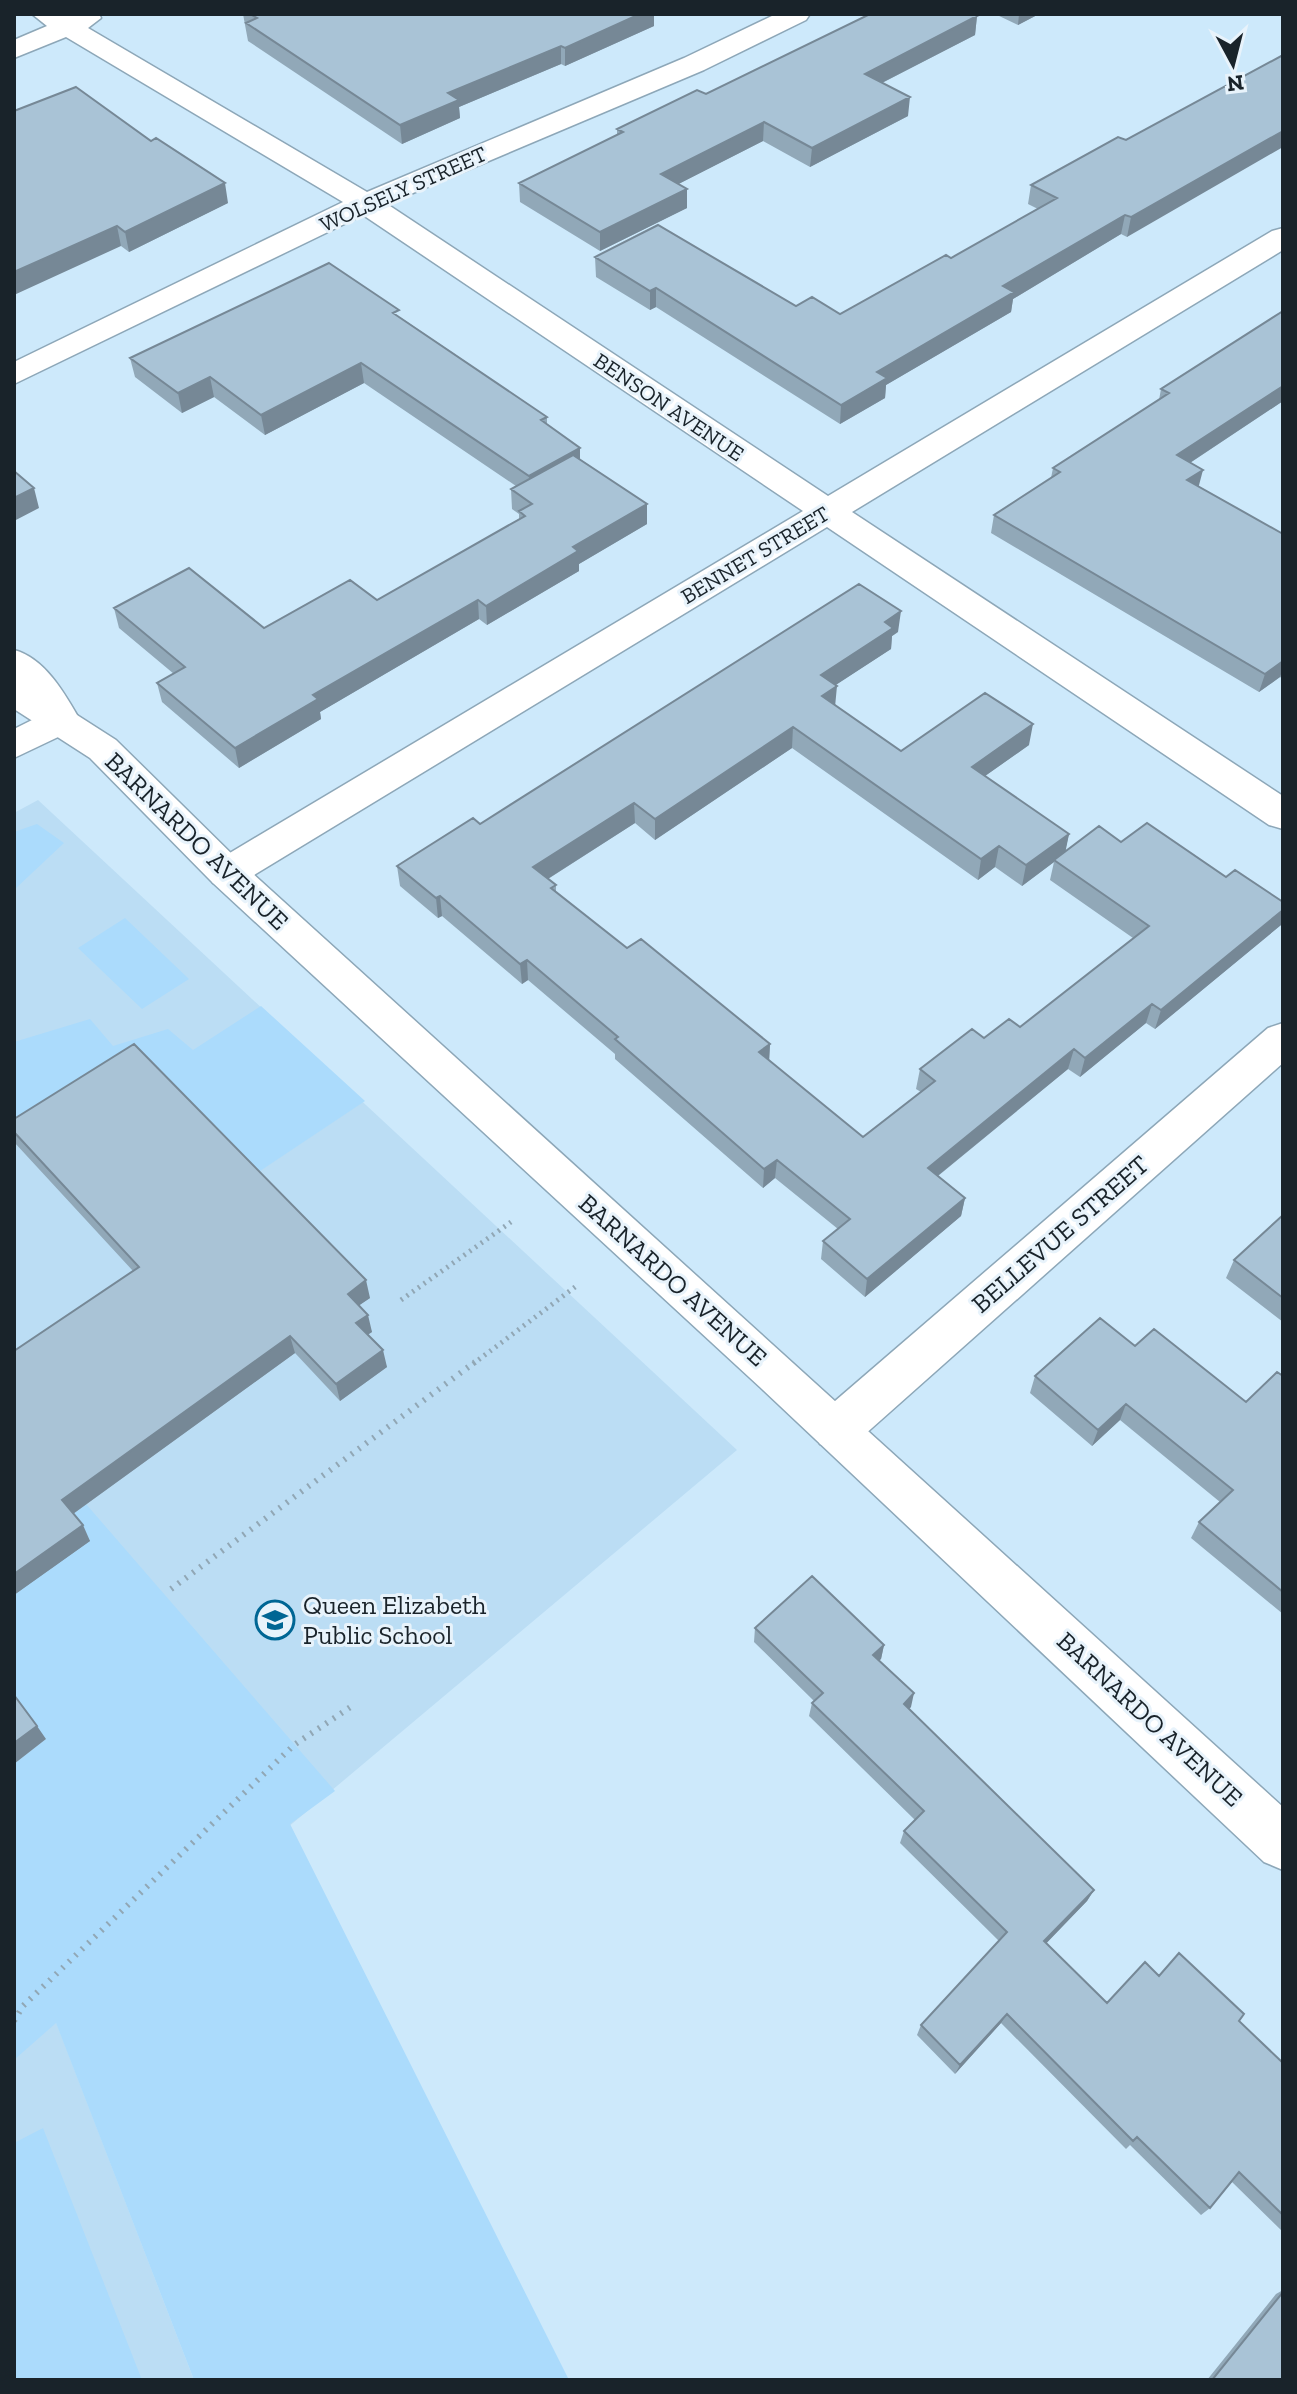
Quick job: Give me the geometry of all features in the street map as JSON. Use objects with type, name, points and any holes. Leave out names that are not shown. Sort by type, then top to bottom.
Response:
[{"type":"street","points":[[14,50],[56,20],[98,14]]},
{"type":"street","name":"WOLSELY STREET","points":[[14,374],[365,203],[694,64],[797,14]]},
{"type":"street","name":"BENSON AVENUE","points":[[56,20],[365,203],[1283,815]]},
{"type":"street","name":"BENNET STREET","points":[[227,873],[1283,237]]},
{"type":"street","name":"BARNARDO AVENUE","points":[[14,662],[39,686],[62,720]]},
{"type":"street","name":"BARNARDO AVENUE","points":[[14,692],[103,749],[227,873],[837,1429],[1283,1843]]},
{"type":"street","points":[[14,745],[62,720]]},
{"type":"street","name":"BELLEVUE STREET","points":[[837,1429],[1283,1039]]},
{"type":"path","points":[[401,1300],[511,1222]]},
{"type":"path","points":[[171,1589],[579,1284]]},
{"type":"path","points":[[14,2021],[23,2006],[294,1745],[355,1704]]},
{"type":"shaded area","name":"Queen Elizabeth Public School","points":[[38,800],[737,1450],[56,2022],[194,2380],[14,2380],[14,813]]},
{"type":"shaded area","points":[[37,824],[64,843],[14,890],[14,832]]},
{"type":"shaded area","points":[[125,918],[189,979],[142,1009],[78,948]]},
{"type":"shaded area","points":[[261,1006],[365,1101],[251,1177],[14,1142],[14,1042],[90,1019],[113,1046],[168,1029],[193,1050]]},
{"type":"shaded area","points":[[86,1504],[335,1791],[290,1824],[569,2380],[194,2380],[56,2023],[14,2060],[14,1764],[46,1739],[14,1697],[14,1595],[70,1516]]},
{"type":"shaded area","points":[[43,2128],[142,2380],[14,2380],[14,2143]]},
{"type":"building","points":[[250,14],[640,14],[565,48],[561,46],[448,93],[459,100],[400,125],[246,23],[257,18]]},
{"type":"building","points":[[870,14],[977,16],[865,74],[910,97],[812,148],[764,122],[661,174],[687,189],[600,232],[519,183],[623,132],[617,129],[697,90],[706,94]]},
{"type":"building","points":[[1283,55],[1283,131],[1131,217],[1125,215],[1003,286],[1014,292],[877,372],[887,378],[841,405],[656,288],[650,291],[595,257],[658,225],[796,306],[812,297],[840,314],[946,255],[951,258],[1057,198],[1031,185],[1118,137],[1126,140]]},
{"type":"building","points":[[76,87],[151,141],[156,138],[225,183],[125,232],[117,226],[14,272],[14,111]]},
{"type":"building","points":[[329,263],[399,310],[393,313],[547,417],[541,420],[580,448],[529,476],[361,363],[261,415],[210,377],[178,393],[130,358]]},
{"type":"building","points":[[1283,311],[1283,386],[1177,455],[1203,470],[1187,480],[1283,534],[1283,661],[1265,674],[994,515],[1060,472],[1053,468],[1169,393],[1161,389]]},
{"type":"building","points":[[573,455],[647,504],[573,547],[578,551],[486,606],[478,600],[313,695],[318,699],[235,748],[157,683],[185,667],[114,608],[189,568],[264,628],[350,580],[377,600],[525,516],[519,511],[532,504],[511,489]]},
{"type":"building","points":[[14,471],[34,488],[14,498]]},
{"type":"building","points":[[859,584],[901,611],[885,622],[893,628],[821,675],[837,686],[822,696],[901,751],[985,693],[1033,724],[972,767],[1069,834],[1026,865],[999,846],[981,859],[793,727],[655,819],[634,803],[533,867],[556,885],[551,888],[627,948],[641,939],[770,1044],[759,1052],[863,1137],[935,1081],[920,1069],[972,1029],[984,1038],[1009,1019],[1020,1027],[1149,926],[1054,860],[1099,826],[1121,842],[1147,823],[1226,877],[1235,870],[1283,902],[1283,910],[1161,1010],[1152,1004],[1085,1058],[1074,1049],[928,1168],[965,1198],[867,1279],[823,1241],[850,1219],[777,1160],[764,1169],[615,1039],[618,1037],[527,960],[520,964],[440,896],[436,898],[397,866],[473,818],[480,824]]},
{"type":"building","points":[[134,1044],[366,1280],[348,1294],[368,1315],[356,1323],[383,1350],[336,1384],[290,1336],[62,1500],[83,1525],[14,1574],[14,1351],[139,1267],[14,1132],[14,1119]]},
{"type":"building","points":[[1283,1215],[1283,1298],[1234,1260]]},
{"type":"building","points":[[1100,1318],[1135,1346],[1154,1329],[1246,1402],[1277,1372],[1283,1376],[1283,1592],[1199,1522],[1233,1490],[1126,1404],[1098,1430],[1035,1376]]},
{"type":"building","points":[[812,1576],[884,1645],[873,1655],[914,1693],[904,1704],[1094,1890],[1044,1941],[1107,2003],[1145,1962],[1159,1976],[1179,1953],[1244,2014],[1239,2021],[1283,2063],[1283,2215],[1239,2172],[1210,2208],[1137,2137],[1133,2141],[1007,2014],[960,2065],[921,2025],[1007,1932],[904,1831],[924,1811],[812,1703],[823,1693],[755,1628]]},
{"type":"building","points":[[14,1695],[37,1726],[14,1743]]},
{"type":"building","points":[[1283,2292],[1283,2380],[1212,2380]]},
{"type":"place","name":"Queen Elizabeth Public School","points":[[275,1620]]}]
